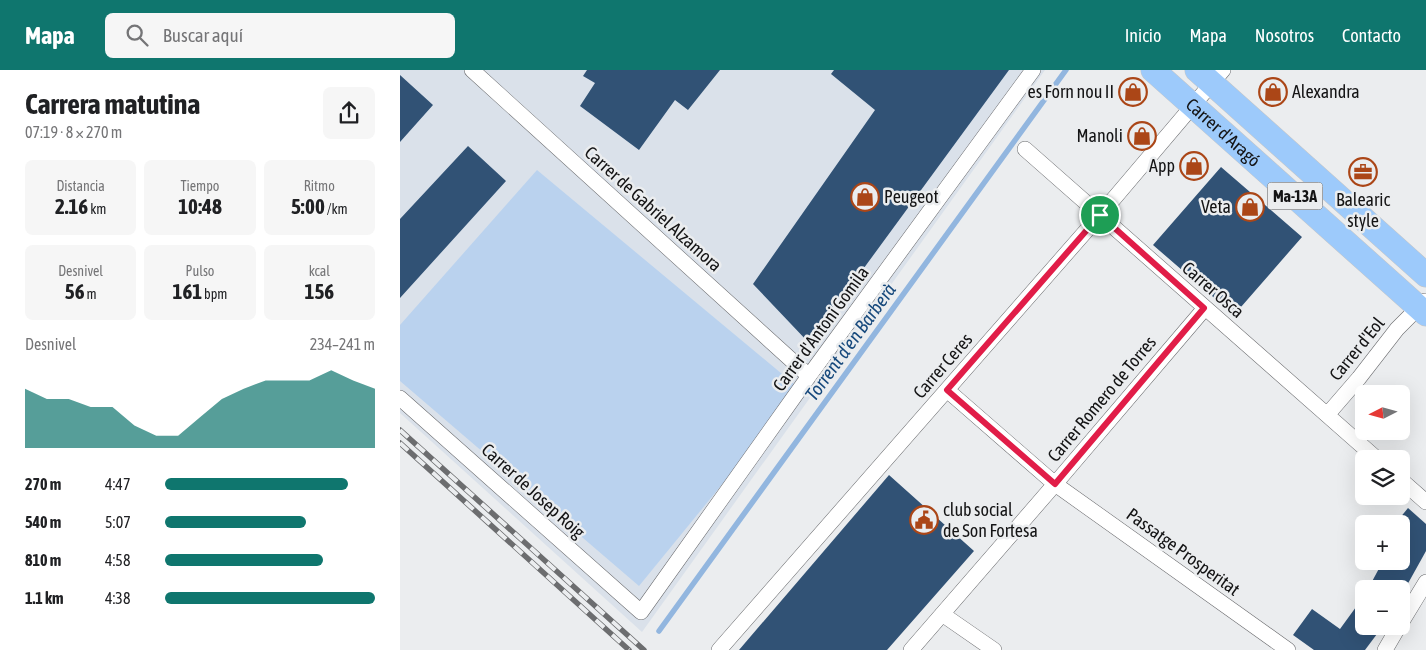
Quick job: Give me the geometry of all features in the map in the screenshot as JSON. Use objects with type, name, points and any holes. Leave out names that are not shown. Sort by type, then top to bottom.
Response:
[{"type":"main road","name":"Carrer d'Aragó","points":[[1154,70],[1423,307]]},
{"type":"main road","name":"Carrer d'Aragó","points":[[1210,74],[1426,275]]},
{"type":"street","name":"Carrer de Gabriel Alzamora","points":[[472,70],[809,376]]},
{"type":"street","name":"Carrer d'Antoni Gomila","points":[[641,612],[809,376],[1034,70]]},
{"type":"street","name":"Carrer Ceres","points":[[719,650],[1100,215],[1192,104],[1210,74]]},
{"type":"street","name":"Carrer Osca","points":[[1025,149],[1367,450]]},
{"type":"street","name":"Carrer d'Eol","points":[[1327,415],[1397,329],[1423,307]]},
{"type":"street","name":"Carrer Romero de Torres","points":[[911,650],[1204,308]]},
{"type":"street","name":"Passatge Prosperitat","points":[[947,390],[1055,484],[1288,650]]},
{"type":"street","name":"Carrer de Josep Roig","points":[[400,398],[641,612]]},
{"type":"street","points":[[1410,488],[1426,502]]},
{"type":"street","points":[[1410,608],[1426,582]]},
{"type":"street","points":[[942,614],[994,650]]},
{"type":"street","points":[[1385,650],[1394,635]]},
{"type":"shaded area","points":[[400,70],[1045,70],[642,632],[400,413]]},
{"type":"shaded area","points":[[537,170],[800,389],[639,586],[400,381],[400,325]]},
{"type":"building","points":[[587,70],[720,70],[688,110],[675,100],[639,150],[580,106],[595,83],[583,76]]},
{"type":"building","name":"Peugeot","points":[[834,70],[1009,70],[809,343],[753,284],[875,110],[831,74]]},
{"type":"building","points":[[400,75],[433,105],[400,142]]},
{"type":"building","points":[[468,146],[506,181],[400,298],[400,219]]},
{"type":"building","points":[[1221,167],[1302,237],[1234,315],[1153,245]]},
{"type":"building","points":[[889,475],[974,551],[887,650],[739,650]]},
{"type":"building","points":[[1408,508],[1426,524],[1426,551],[1410,580],[1373,580],[1378,570],[1410,570],[1410,515],[1402,515]]},
{"type":"building","points":[[1355,608],[1355,635],[1376,635],[1365,650],[1314,650],[1293,635],[1312,609],[1340,629]]},
{"type":"waterway","name":"Torrent d'en Barberà","points":[[659,631],[1066,70]]},
{"type":"railway","points":[[400,430],[644,650]]},
{"type":"railway","points":[[400,443],[629,650]]},
{"type":"place","name":"es Forn nou II","points":[[1133,92]]},
{"type":"place","name":"Alexandra","points":[[1273,92]]},
{"type":"place","name":"Manoli","points":[[1142,136]]},
{"type":"place","name":"App","points":[[1194,166]]},
{"type":"place","name":"Balearic style","points":[[1363,172]]},
{"type":"place","name":"Peugeot","points":[[865,197]]},
{"type":"place","name":"Veta","points":[[1250,207]]},
{"type":"place","name":"club social de Son Fortesa","points":[[924,520]]},
{"type":"route","points":[[1100,215],[1204,308],[1055,484],[947,390],[1100,215]]}]
